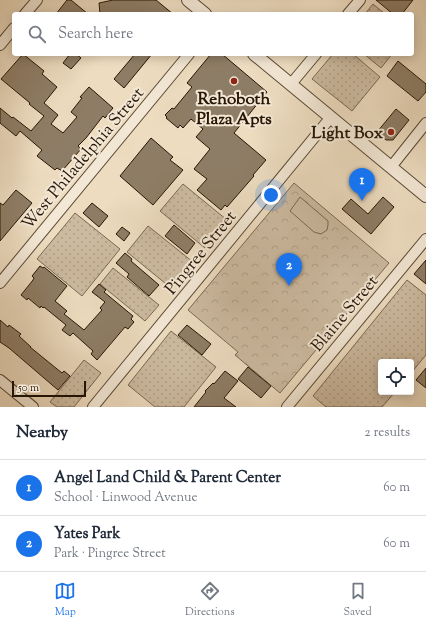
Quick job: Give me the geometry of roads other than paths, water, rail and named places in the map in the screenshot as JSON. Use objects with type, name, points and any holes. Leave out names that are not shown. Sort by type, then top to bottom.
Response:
[{"type":"street","points":[[27,12],[37,0]]},
{"type":"street","points":[[350,12],[360,0]]},
{"type":"street","points":[[191,1],[203,12]]},
{"type":"street","points":[[0,45],[12,30]]},
{"type":"street","name":"West Philadelphia Street","points":[[0,283],[187,56]]},
{"type":"street","points":[[256,56],[426,196]]},
{"type":"street","points":[[291,84],[314,56]]},
{"type":"street","name":"Pingree Street","points":[[93,407],[331,117]]},
{"type":"street","points":[[391,167],[426,124]]},
{"type":"street","name":"Blaine Street","points":[[287,407],[426,239]]},
{"type":"street","points":[[0,380],[33,407]]},
{"type":"place","name":"Rehoboth Plaza Apts","points":[[234,81]]},
{"type":"place","name":"Light Box","points":[[391,132]]},
{"type":"place","name":"Angel Land Child & Parent Center","points":[[362,201]]},
{"type":"place","name":"Yates Park","points":[[289,286]]}]
